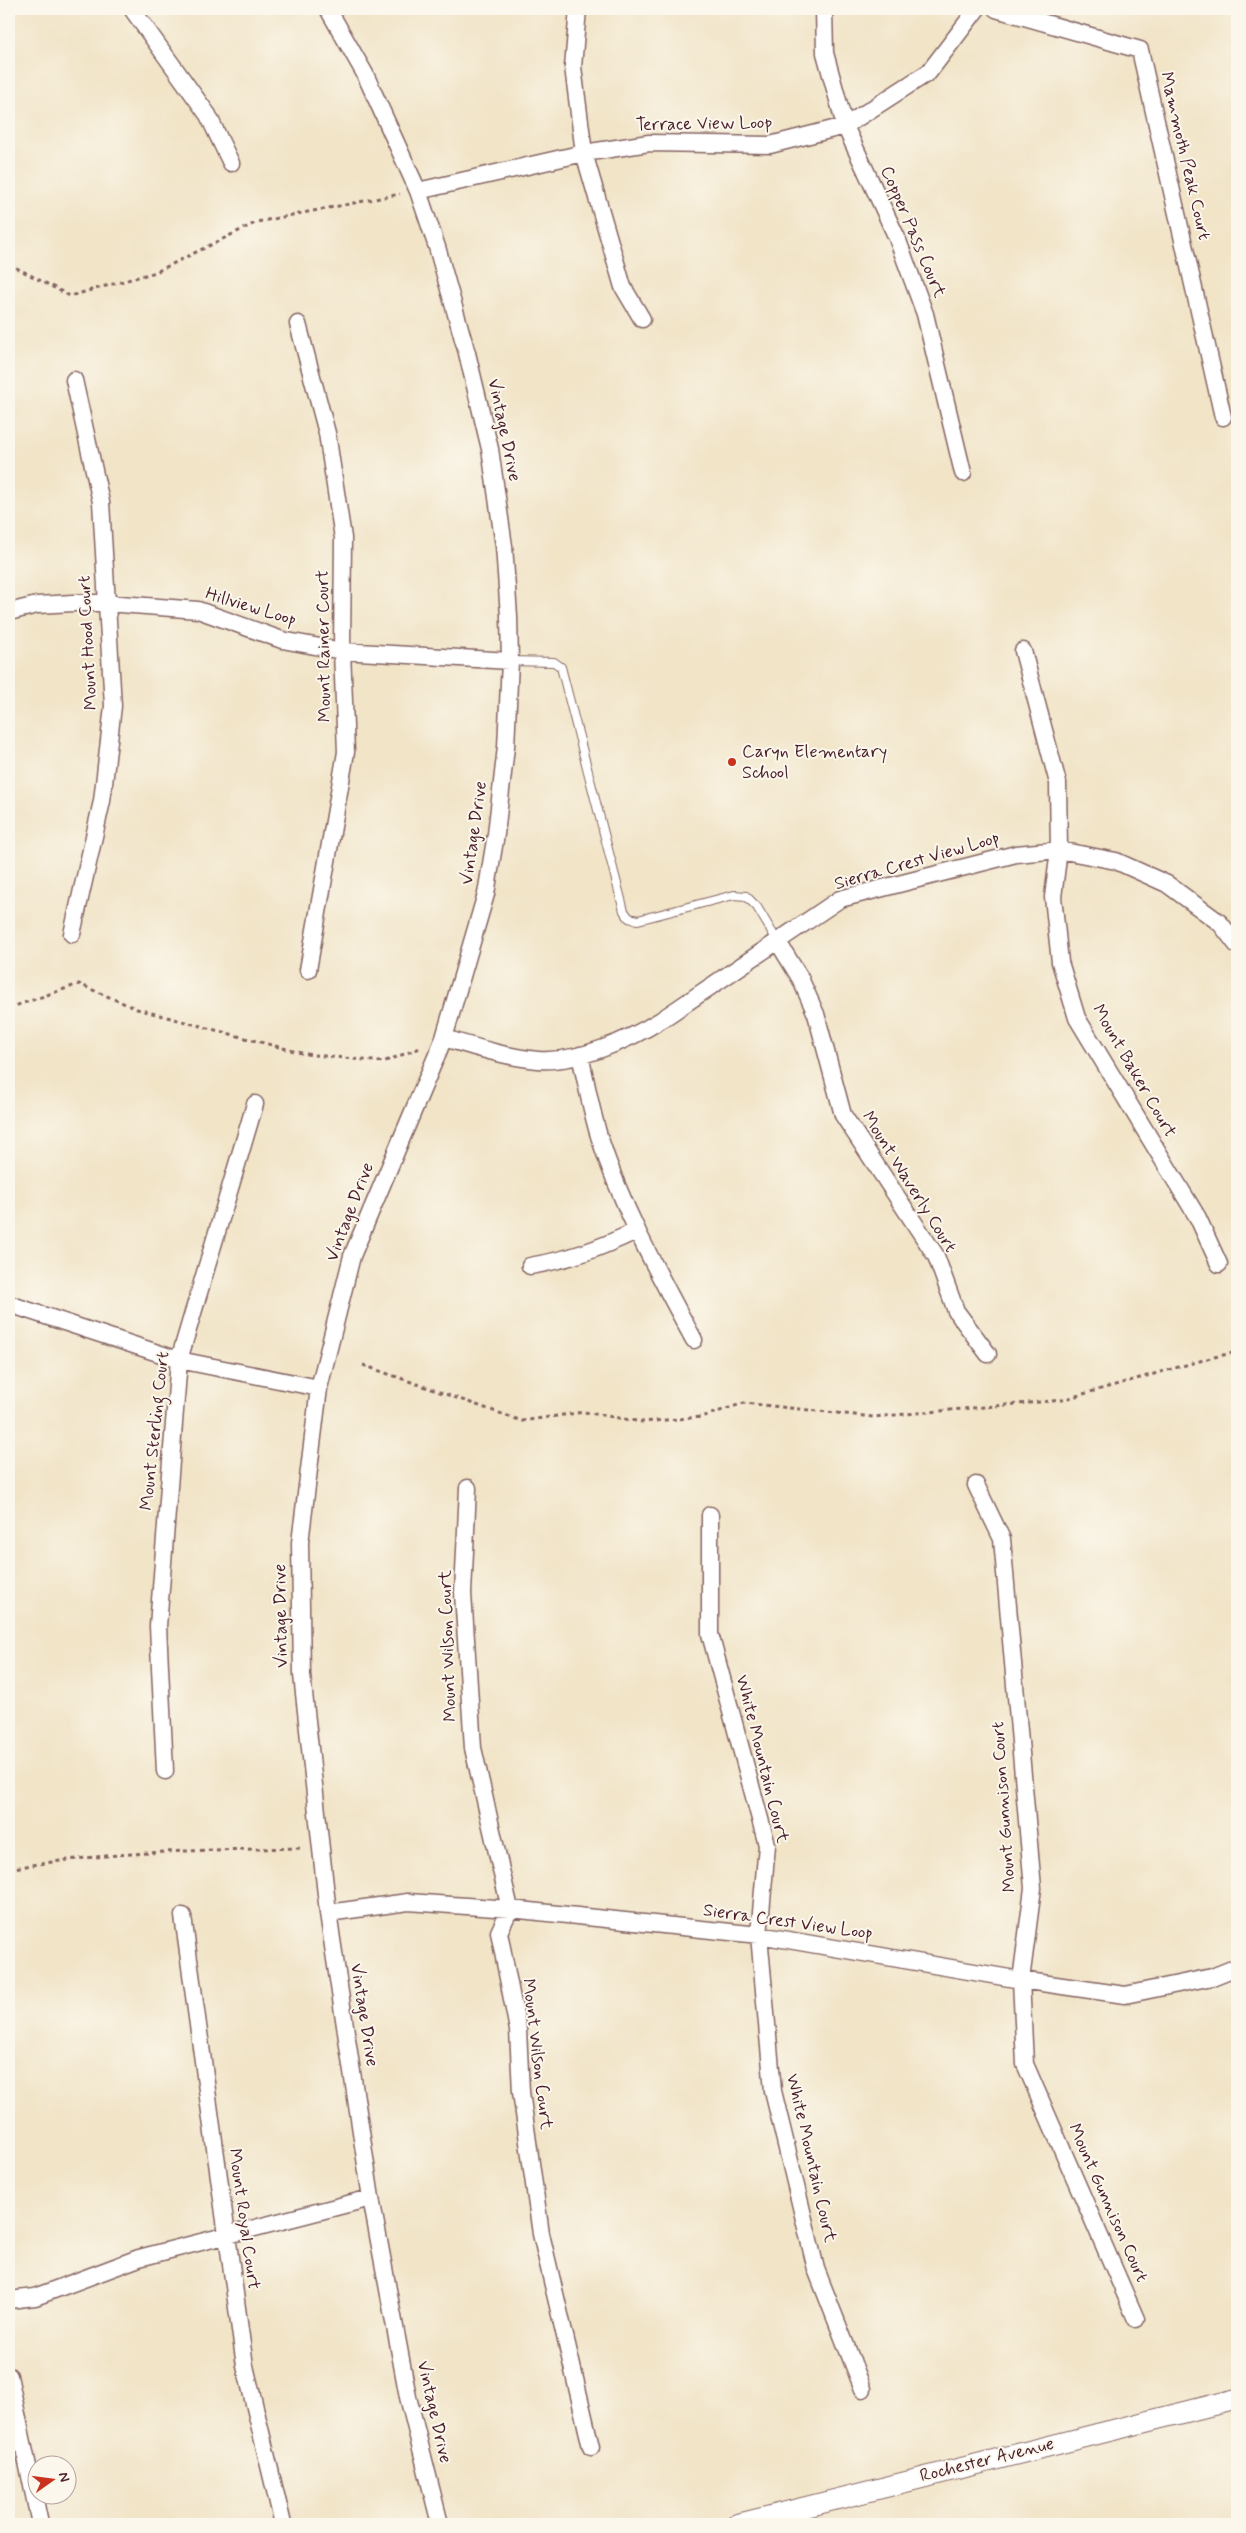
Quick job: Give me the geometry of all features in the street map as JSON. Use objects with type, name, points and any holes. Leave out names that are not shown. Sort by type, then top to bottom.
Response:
[{"type":"street","points":[[132,9],[208,115],[231,163]]},
{"type":"street","name":"Vintage Drive","points":[[328,9],[366,74],[418,191],[467,352],[490,449],[504,546],[510,661],[506,747],[496,834],[486,894],[444,1038],[352,1256],[319,1388],[300,1552],[302,1675],[328,1913],[371,2198],[408,2397],[440,2524]]},
{"type":"street","points":[[578,9],[572,67],[584,153],[623,287],[642,319]]},
{"type":"street","name":"Copper Pass Court","points":[[824,9],[825,53],[845,126],[898,238],[925,314],[963,473]]},
{"type":"street","name":"Terrace View Loop","points":[[418,191],[584,153],[649,143],[770,145],[845,126],[929,72],[977,9]]},
{"type":"street","name":"Mammoth Peak Court","points":[[996,9],[1140,50],[1223,417]]},
{"type":"street","name":"Mount Rainer Court","points":[[298,324],[327,433],[343,538],[342,651],[346,752],[308,970]]},
{"type":"street","name":"Mount Hood Court","points":[[72,934],[102,801],[113,706],[101,502],[74,380]]},
{"type":"street","name":"Hillview Loop","points":[[9,612],[37,605],[107,603],[198,610],[282,640],[342,651],[510,661]]},
{"type":"street","name":"Mount Baker Court","points":[[1022,651],[1058,783],[1059,850],[1053,896],[1060,962],[1077,1018],[1198,1218],[1219,1264]]},
{"type":"street","name":"Sierra Crest View Loop","points":[[444,1038],[505,1055],[540,1060],[580,1054],[633,1037],[840,899],[1016,854],[1059,850],[1116,861],[1167,884],[1220,923],[1237,945]]},
{"type":"street","name":"Mount Waverly Court","points":[[778,942],[800,978],[816,1014],[843,1114],[936,1256],[956,1311],[988,1354]]},
{"type":"street","points":[[580,1054],[598,1134],[636,1231],[694,1340]]},
{"type":"street","name":"Mount Sterling Court","points":[[165,1771],[158,1626],[179,1360],[255,1104]]},
{"type":"street","points":[[530,1266],[565,1260],[599,1249],[636,1231]]},
{"type":"street","points":[[9,1304],[179,1360],[319,1388]]},
{"type":"street","name":"Mount Gunnison Court","points":[[976,1485],[1002,1540],[1033,1888],[1021,1980],[1025,2064],[1136,2319]]},
{"type":"street","name":"Mount Wilson Court","points":[[468,1488],[463,1593],[473,1748],[510,1910],[499,1932],[518,2030],[521,2092],[541,2234],[591,2447]]},
{"type":"street","name":"White Mountain Court","points":[[710,1515],[710,1634],[767,1845],[759,1935],[773,2091],[816,2269],[863,2390]]},
{"type":"street","name":"Sierra Crest View Loop","points":[[328,1913],[408,1902],[510,1910],[759,1935],[1021,1980],[1125,1995],[1212,1977],[1237,1967]]},
{"type":"street","name":"Mount Royal Court","points":[[183,1916],[245,2366],[283,2524]]},
{"type":"street","points":[[9,2300],[35,2297],[140,2258],[371,2198]]},
{"type":"street","points":[[9,2376],[40,2524]]},
{"type":"street","name":"Rochester Avenue","points":[[738,2524],[1237,2399]]},
{"type":"lane","points":[[510,661],[554,662],[561,667],[624,911],[629,918],[638,920],[734,895],[746,896],[757,907],[778,942]]},
{"type":"path","points":[[9,264],[70,296],[156,272],[257,222],[344,203],[418,191]]},
{"type":"path","points":[[9,1008],[79,984],[137,1009],[305,1054],[383,1062],[444,1038]]},
{"type":"path","points":[[363,1365],[522,1421],[584,1412],[642,1422],[702,1416],[744,1403],[873,1417],[1062,1400],[1237,1352]]},
{"type":"path","points":[[9,1869],[64,1859],[160,1850],[321,1848]]},
{"type":"place","name":"Caryn Elementary School","points":[[732,762]]}]
